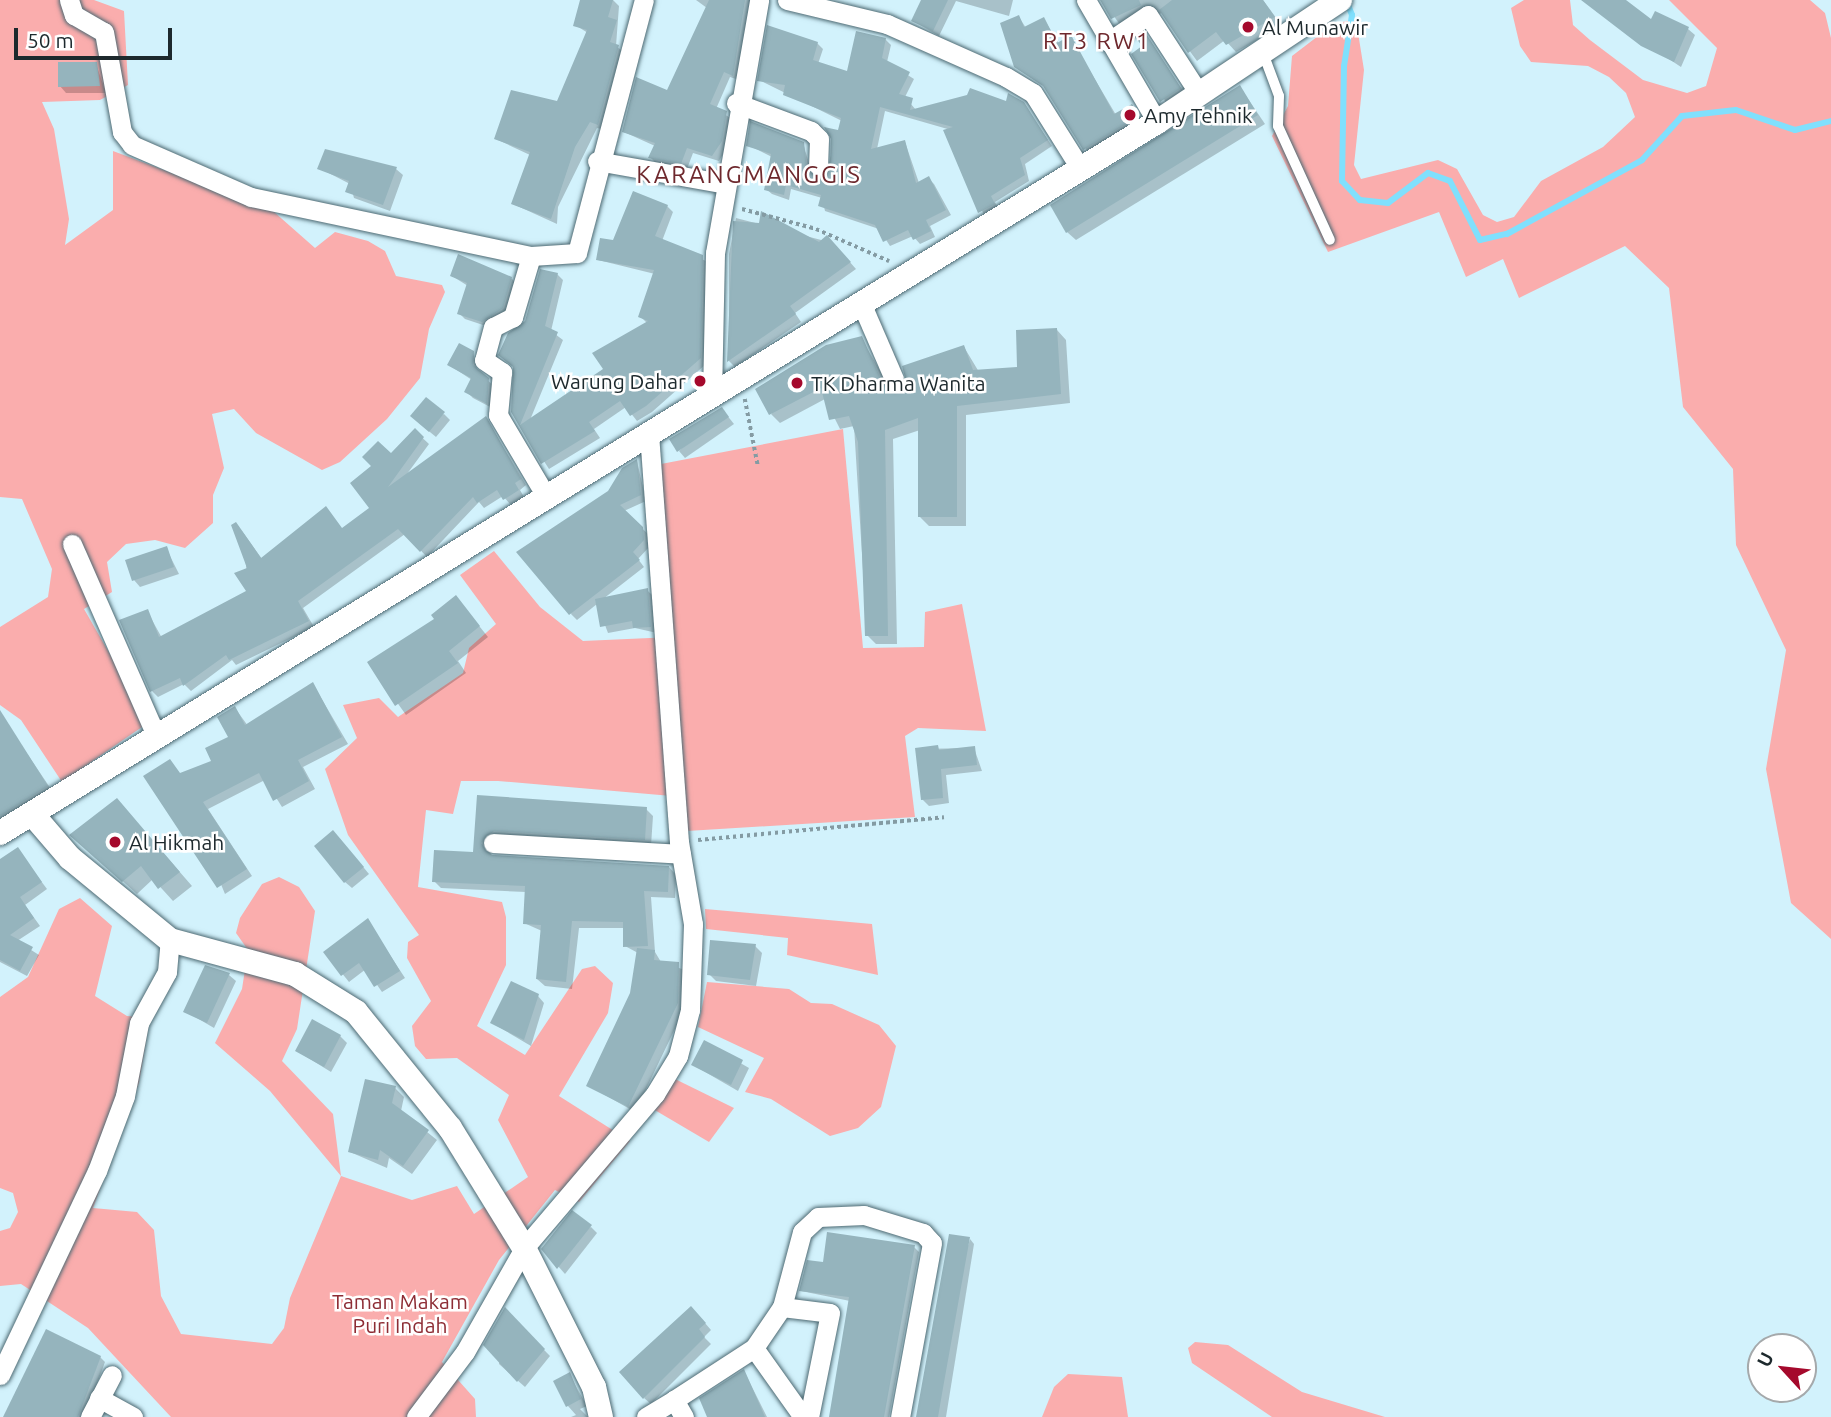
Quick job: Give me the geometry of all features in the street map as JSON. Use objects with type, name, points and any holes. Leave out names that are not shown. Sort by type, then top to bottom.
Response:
[{"type":"street","points":[[69,0],[74,15],[104,32],[122,132],[132,145],[251,197],[531,256],[577,253],[597,161],[644,0]]},
{"type":"street","points":[[712,396],[712,304],[723,204],[736,103],[759,0]]},
{"type":"street","points":[[787,0],[887,24],[1006,76],[1033,93],[1080,168]]},
{"type":"street","points":[[1086,0],[1108,42],[1157,122]]},
{"type":"street","points":[[0,833],[33,815],[156,735],[649,437],[1157,122],[1337,2]]},
{"type":"street","points":[[1108,42],[1148,15],[1200,95]]},
{"type":"street","points":[[736,103],[811,131],[819,139],[818,165]]},
{"type":"street","points":[[597,161],[726,184]]},
{"type":"street","points":[[531,256],[513,317],[493,327],[484,360],[502,372],[498,415],[547,498]]},
{"type":"street","points":[[862,305],[894,379]]},
{"type":"street","points":[[416,1417],[464,1352],[524,1248],[646,1107],[678,1056],[690,1010],[693,923],[680,848],[649,437]]},
{"type":"street","points":[[72,544],[156,735]]},
{"type":"street","points":[[33,815],[70,858],[170,940],[295,974],[356,1012],[450,1128],[524,1248],[594,1387],[601,1417]]},
{"type":"street","points":[[494,843],[680,848]]},
{"type":"street","points":[[2,1363],[97,1171],[125,1096],[139,1023],[167,972],[170,940]]},
{"type":"street","points":[[646,1417],[679,1409],[754,1348],[782,1307],[802,1232],[818,1217],[864,1215],[923,1233],[932,1243],[900,1417]]},
{"type":"street","points":[[782,1307],[830,1313],[809,1417]]},
{"type":"street","points":[[754,1348],[803,1417]]},
{"type":"street","points":[[90,1417],[112,1375]]},
{"type":"street","points":[[99,1398],[133,1417]]},
{"type":"lane","points":[[1263,52],[1279,96],[1278,126],[1330,240]]},
{"type":"path","points":[[723,204],[816,229],[912,273]]},
{"type":"path","points":[[735,382],[755,431],[758,466]]},
{"type":"path","points":[[680,848],[944,817]]},
{"type":"green space","points":[[0,0],[94,0],[124,11],[128,85],[100,100],[42,102],[54,129],[69,219],[65,245],[113,210],[113,151],[273,211],[315,248],[335,232],[368,241],[385,251],[396,276],[442,285],[445,292],[429,329],[420,378],[387,419],[340,462],[322,470],[256,433],[234,409],[212,414],[224,468],[213,495],[213,523],[185,548],[155,540],[126,544],[107,562],[112,592],[84,609],[134,696],[142,727],[62,782],[21,720],[0,705],[0,627],[48,597],[52,569],[22,499],[0,497]]},
{"type":"green space","points":[[1524,0],[1570,0],[1573,25],[1590,40],[1643,80],[1687,93],[1706,86],[1717,48],[1669,0],[1810,0],[1825,13],[1831,38],[1831,939],[1791,903],[1766,769],[1786,650],[1736,545],[1733,469],[1683,407],[1669,288],[1625,246],[1519,298],[1503,259],[1466,277],[1439,212],[1328,252],[1272,136],[1288,106],[1292,56],[1335,23],[1356,20],[1364,70],[1354,165],[1361,179],[1438,160],[1457,169],[1483,215],[1497,222],[1514,217],[1541,181],[1603,147],[1635,117],[1626,93],[1609,77],[1588,66],[1531,62],[1520,46],[1511,8]]},
{"type":"green space","name":"Taman Makam Puri Indah","points":[[843,429],[863,648],[924,647],[925,612],[962,604],[986,731],[918,728],[905,736],[915,817],[687,831],[683,797],[498,781],[461,781],[453,814],[426,810],[418,887],[502,902],[506,917],[506,965],[477,1026],[525,1055],[582,969],[595,966],[613,983],[608,1013],[559,1096],[630,1141],[579,1202],[555,1190],[499,1260],[442,1362],[475,1399],[476,1417],[171,1417],[88,1328],[21,1284],[0,1286],[0,1231],[10,1228],[18,1212],[13,1193],[0,1188],[0,997],[28,977],[59,909],[80,898],[112,926],[95,996],[127,1016],[150,1018],[139,1083],[93,1208],[137,1212],[154,1230],[161,1296],[181,1334],[272,1344],[284,1328],[290,1298],[341,1176],[412,1200],[457,1186],[474,1214],[528,1177],[498,1120],[509,1095],[457,1058],[426,1059],[415,1046],[412,1026],[431,1001],[407,958],[408,942],[419,935],[348,835],[325,769],[357,738],[343,705],[379,698],[398,717],[463,673],[469,648],[496,624],[460,575],[494,551],[540,607],[583,641],[672,637],[661,464]]},
{"type":"green space","points":[[279,877],[299,887],[315,911],[297,1029],[282,1061],[333,1114],[341,1176],[270,1091],[215,1043],[242,989],[248,950],[236,933],[240,918],[262,884]]},
{"type":"green space","points":[[705,909],[872,924],[878,975],[787,955],[788,938],[706,929]]},
{"type":"green space","points":[[707,982],[789,989],[811,1003],[832,1004],[879,1025],[896,1046],[881,1107],[858,1128],[830,1136],[771,1099],[745,1092],[764,1058],[698,1027]]},
{"type":"green space","points":[[675,1079],[734,1108],[709,1142],[653,1109]]},
{"type":"green space","points":[[1195,1342],[1228,1345],[1302,1392],[1385,1417],[1272,1417],[1192,1363],[1188,1348]]},
{"type":"green space","points":[[1068,1374],[1122,1377],[1128,1417],[1042,1417],[1054,1387]]},
{"type":"building","points":[[580,0],[613,0],[608,17],[617,20],[610,42],[619,45],[598,125],[590,122],[575,147],[551,219],[511,204],[530,152],[494,139],[511,90],[557,101],[587,30],[573,26]]},
{"type":"building","points":[[709,0],[745,0],[733,76],[724,72],[710,104],[727,111],[722,141],[712,156],[687,148],[681,164],[648,158],[655,143],[622,132],[636,77],[667,90]]},
{"type":"building","points":[[921,0],[948,0],[933,31],[911,21]]},
{"type":"building","points":[[1100,0],[1139,0],[1141,5],[1111,19]]},
{"type":"building","points":[[1172,0],[1263,0],[1275,17],[1226,45],[1216,32],[1188,53],[1159,10]]},
{"type":"building","points":[[1581,0],[1626,0],[1651,19],[1655,11],[1689,27],[1674,62],[1641,46]]},
{"type":"building","points":[[1019,15],[1024,27],[1044,17],[1057,43],[1071,35],[1114,114],[1132,104],[1139,116],[1083,150],[1043,86],[1014,67],[1000,23]]},
{"type":"building","points":[[767,25],[818,42],[813,60],[847,71],[856,31],[886,38],[882,58],[910,72],[899,94],[913,98],[910,110],[967,95],[970,88],[1006,101],[1008,93],[1024,102],[1048,140],[1020,158],[1025,175],[991,196],[995,204],[978,213],[943,130],[953,127],[880,107],[871,149],[905,140],[916,183],[929,176],[946,210],[926,220],[931,231],[913,240],[908,230],[883,242],[875,225],[818,206],[821,195],[786,185],[784,195],[764,190],[771,154],[746,146],[750,121],[804,142],[807,170],[818,177],[830,165],[831,139],[824,127],[838,130],[841,118],[783,95],[785,85],[757,81]]},
{"type":"building","points":[[1145,32],[1181,88],[1160,102],[1131,54],[1142,46],[1136,38]]},
{"type":"building","points":[[58,62],[97,62],[100,86],[58,87]]},
{"type":"building","points":[[1240,85],[1258,115],[1066,233],[1050,205]]},
{"type":"building","points":[[325,149],[397,167],[383,205],[345,192],[349,181],[317,169]]},
{"type":"building","points":[[633,191],[668,205],[655,236],[703,255],[701,358],[646,406],[630,416],[620,401],[589,422],[595,431],[541,464],[511,412],[513,367],[498,355],[508,333],[525,321],[540,269],[558,273],[545,326],[558,332],[520,425],[603,369],[592,353],[648,321],[638,317],[654,270],[596,260],[600,238],[613,240]]},
{"type":"building","points":[[761,211],[819,242],[827,235],[851,262],[790,306],[796,314],[727,362],[733,221],[759,223]]},
{"type":"building","points":[[458,254],[512,277],[503,308],[482,322],[457,314],[467,283],[450,276]]},
{"type":"building","points":[[1057,328],[1061,394],[957,406],[957,517],[918,517],[918,418],[885,430],[888,636],[865,636],[858,442],[849,416],[829,420],[821,388],[769,415],[755,389],[826,345],[862,336],[883,384],[893,391],[906,381],[902,366],[964,345],[973,370],[1017,367],[1016,330]]},
{"type":"building","points":[[459,343],[474,351],[473,365],[489,378],[487,404],[464,392],[471,378],[447,365]]},
{"type":"building","points":[[426,397],[445,412],[429,432],[410,416]]},
{"type":"building","points":[[722,407],[729,417],[677,452],[669,439]]},
{"type":"building","points":[[486,416],[521,479],[515,483],[519,490],[503,500],[497,490],[477,503],[473,497],[420,552],[398,529],[298,601],[309,621],[229,660],[226,655],[183,686],[180,678],[150,692],[119,620],[148,609],[159,637],[246,591],[234,573],[247,568],[231,525],[236,522],[261,558],[326,506],[342,528],[369,508],[350,483],[371,466],[362,457],[378,441],[391,453],[415,428],[424,437],[388,487]]},
{"type":"building","points":[[637,459],[641,495],[620,505],[643,527],[644,540],[633,552],[640,560],[569,615],[516,552],[608,491],[622,468]]},
{"type":"building","points":[[167,546],[174,567],[132,581],[125,560]]},
{"type":"building","points":[[648,588],[651,627],[633,628],[632,621],[600,627],[595,599]]},
{"type":"building","points":[[456,595],[480,626],[449,651],[458,663],[395,706],[367,662],[434,619],[431,615]]},
{"type":"building","points":[[313,682],[342,737],[298,760],[309,781],[273,801],[259,773],[203,802],[247,869],[217,888],[143,776],[170,759],[180,773],[211,761],[205,748],[228,737],[217,717],[235,706],[245,725]]},
{"type":"building","points":[[0,710],[48,786],[0,816]]},
{"type":"building","points":[[938,745],[939,750],[975,746],[977,765],[941,769],[943,798],[921,800],[915,748]]},
{"type":"building","points":[[477,795],[647,807],[645,840],[494,831],[481,843],[492,855],[669,866],[668,892],[644,891],[648,946],[623,947],[623,922],[572,921],[566,982],[536,979],[541,925],[523,924],[525,886],[432,882],[434,850],[473,852]]},
{"type":"building","name":"Al Hikmah","points":[[117,798],[180,872],[158,889],[141,866],[122,882],[69,835]]},
{"type":"building","points":[[333,830],[364,867],[344,883],[314,846]]},
{"type":"building","points":[[18,847],[42,882],[20,897],[34,918],[10,935],[33,947],[20,971],[0,960],[0,859]]},
{"type":"building","points":[[368,918],[400,971],[374,987],[359,963],[341,976],[323,952]]},
{"type":"building","points":[[710,940],[756,944],[750,980],[707,975]]},
{"type":"building","points":[[637,948],[655,950],[654,960],[679,962],[678,1003],[628,1107],[586,1086],[630,993]]},
{"type":"building","points":[[205,965],[230,973],[207,1023],[183,1012]]},
{"type":"building","points":[[511,981],[539,994],[524,1040],[490,1023]]},
{"type":"building","points":[[312,1019],[341,1035],[324,1067],[295,1051]]},
{"type":"building","points":[[704,1040],[743,1060],[731,1085],[691,1065]]},
{"type":"building","points":[[365,1079],[396,1086],[392,1103],[429,1130],[403,1166],[380,1150],[378,1160],[348,1152]]},
{"type":"building","points":[[572,1210],[592,1225],[557,1269],[541,1249]]},
{"type":"building","points":[[827,1232],[915,1245],[884,1417],[829,1417],[849,1297],[799,1291],[807,1260],[823,1262]]},
{"type":"building","points":[[949,1234],[970,1237],[938,1417],[916,1417]]},
{"type":"building","points":[[691,1306],[706,1323],[699,1329],[705,1337],[643,1399],[619,1372]]},
{"type":"building","points":[[505,1307],[545,1349],[517,1382],[483,1345]]},
{"type":"building","points":[[46,1329],[101,1356],[78,1417],[3,1417]]},
{"type":"building","points":[[744,1369],[765,1417],[707,1417],[699,1398]]},
{"type":"building","points":[[570,1372],[581,1399],[566,1407],[553,1381]]},
{"type":"waterway","points":[[1346,0],[1352,15],[1344,66],[1342,181],[1360,200],[1388,203],[1428,173],[1450,181],[1480,240],[1507,234],[1642,160],[1682,116],[1736,110],[1795,130],[1831,121]]},
{"type":"place","name":"Al Munawir","points":[[1248,27]]},
{"type":"place","name":"Amy Tehnik","points":[[1130,115]]},
{"type":"place","name":"Warung Dahar","points":[[700,381]]},
{"type":"place","name":"TK Dharma Wanita","points":[[797,383]]},
{"type":"place","name":"Al Hikmah","points":[[115,842]]},
{"type":"district","name":"RT3 RW1","points":[[1097,41]]},
{"type":"district","name":"KARANGMANGGIS","points":[[749,175]]}]
